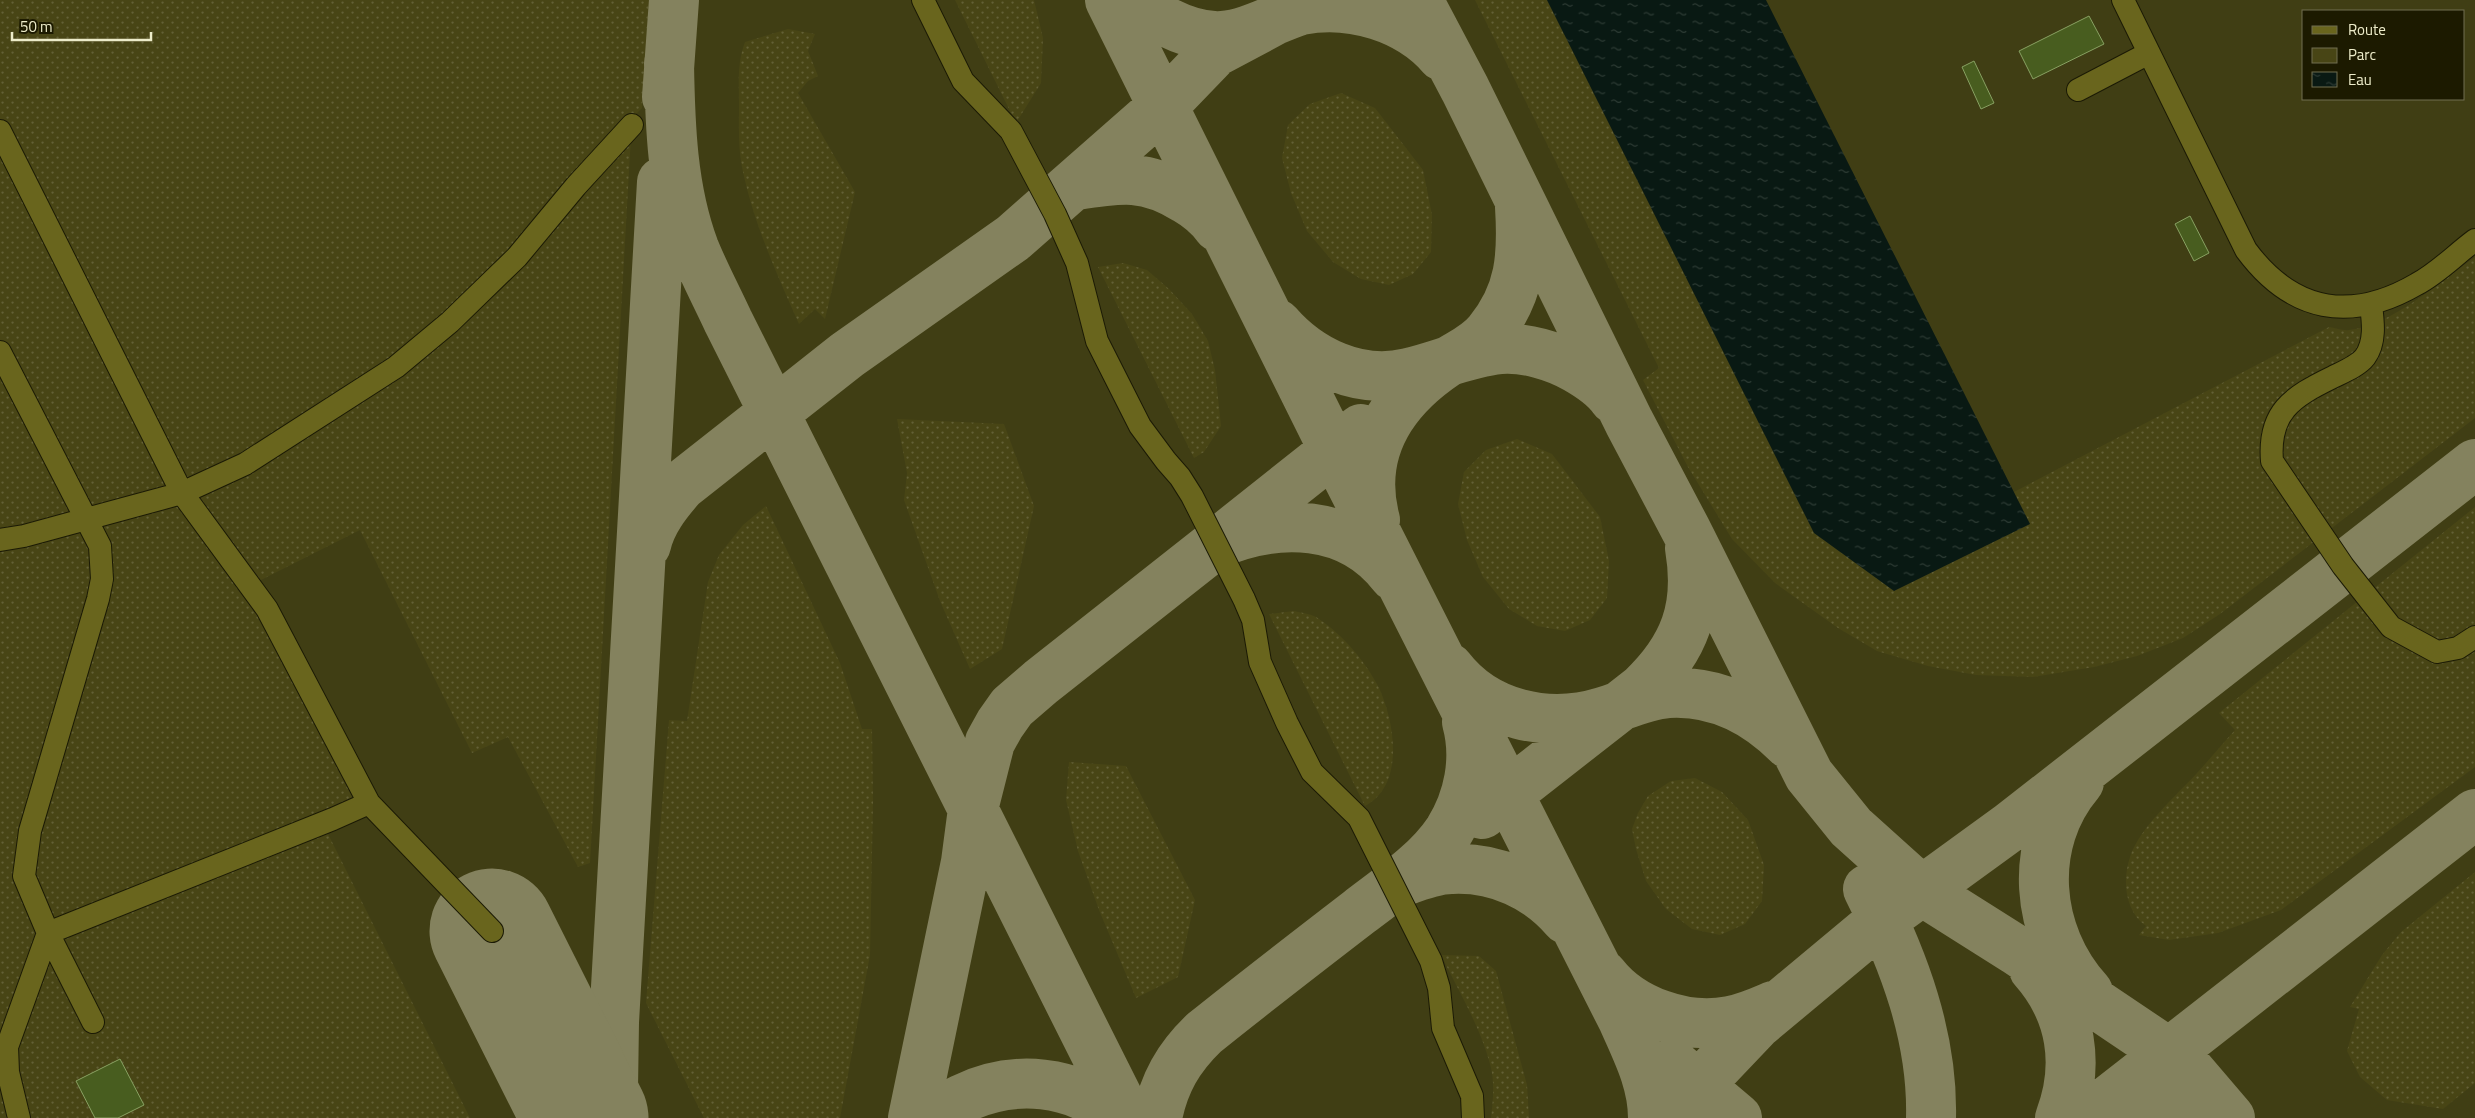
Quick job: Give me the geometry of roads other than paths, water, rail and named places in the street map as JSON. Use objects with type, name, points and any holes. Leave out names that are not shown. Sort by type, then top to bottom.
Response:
[{"type":"lane","points":[[923,0],[963,80],[1011,131],[1054,214],[1077,263],[1097,341],[1140,426],[1180,477],[1192,496],[1244,599],[1253,620],[1260,662],[1287,723],[1312,772],[1359,818],[1427,952],[1439,988],[1443,1028],[1472,1096],[1473,1118]]},
{"type":"lane","points":[[2123,0],[2221,203],[2246,250],[2259,267],[2281,286],[2310,302],[2344,308],[2371,305],[2418,284],[2475,240]]},
{"type":"lane","points":[[2078,90],[2149,53]]},
{"type":"lane","points":[[0,540],[88,520],[182,493],[245,464],[396,367],[450,322],[516,257],[632,125]]},
{"type":"lane","points":[[0,131],[182,493],[267,609],[369,803],[492,931]]},
{"type":"lane","points":[[2371,305],[2374,327],[2365,357],[2344,372],[2314,387],[2288,406],[2274,422],[2270,443],[2272,462],[2343,566],[2391,627],[2437,652],[2458,648],[2475,637]]},
{"type":"lane","points":[[0,352],[100,546],[102,579],[25,853],[24,876],[48,933],[93,1022]]},
{"type":"lane","points":[[19,1118],[8,1072],[7,1047],[48,933],[333,820],[369,803]]},
{"type":"water","points":[[1547,0],[1766,0],[2030,524],[1894,591],[1814,533]]}]
